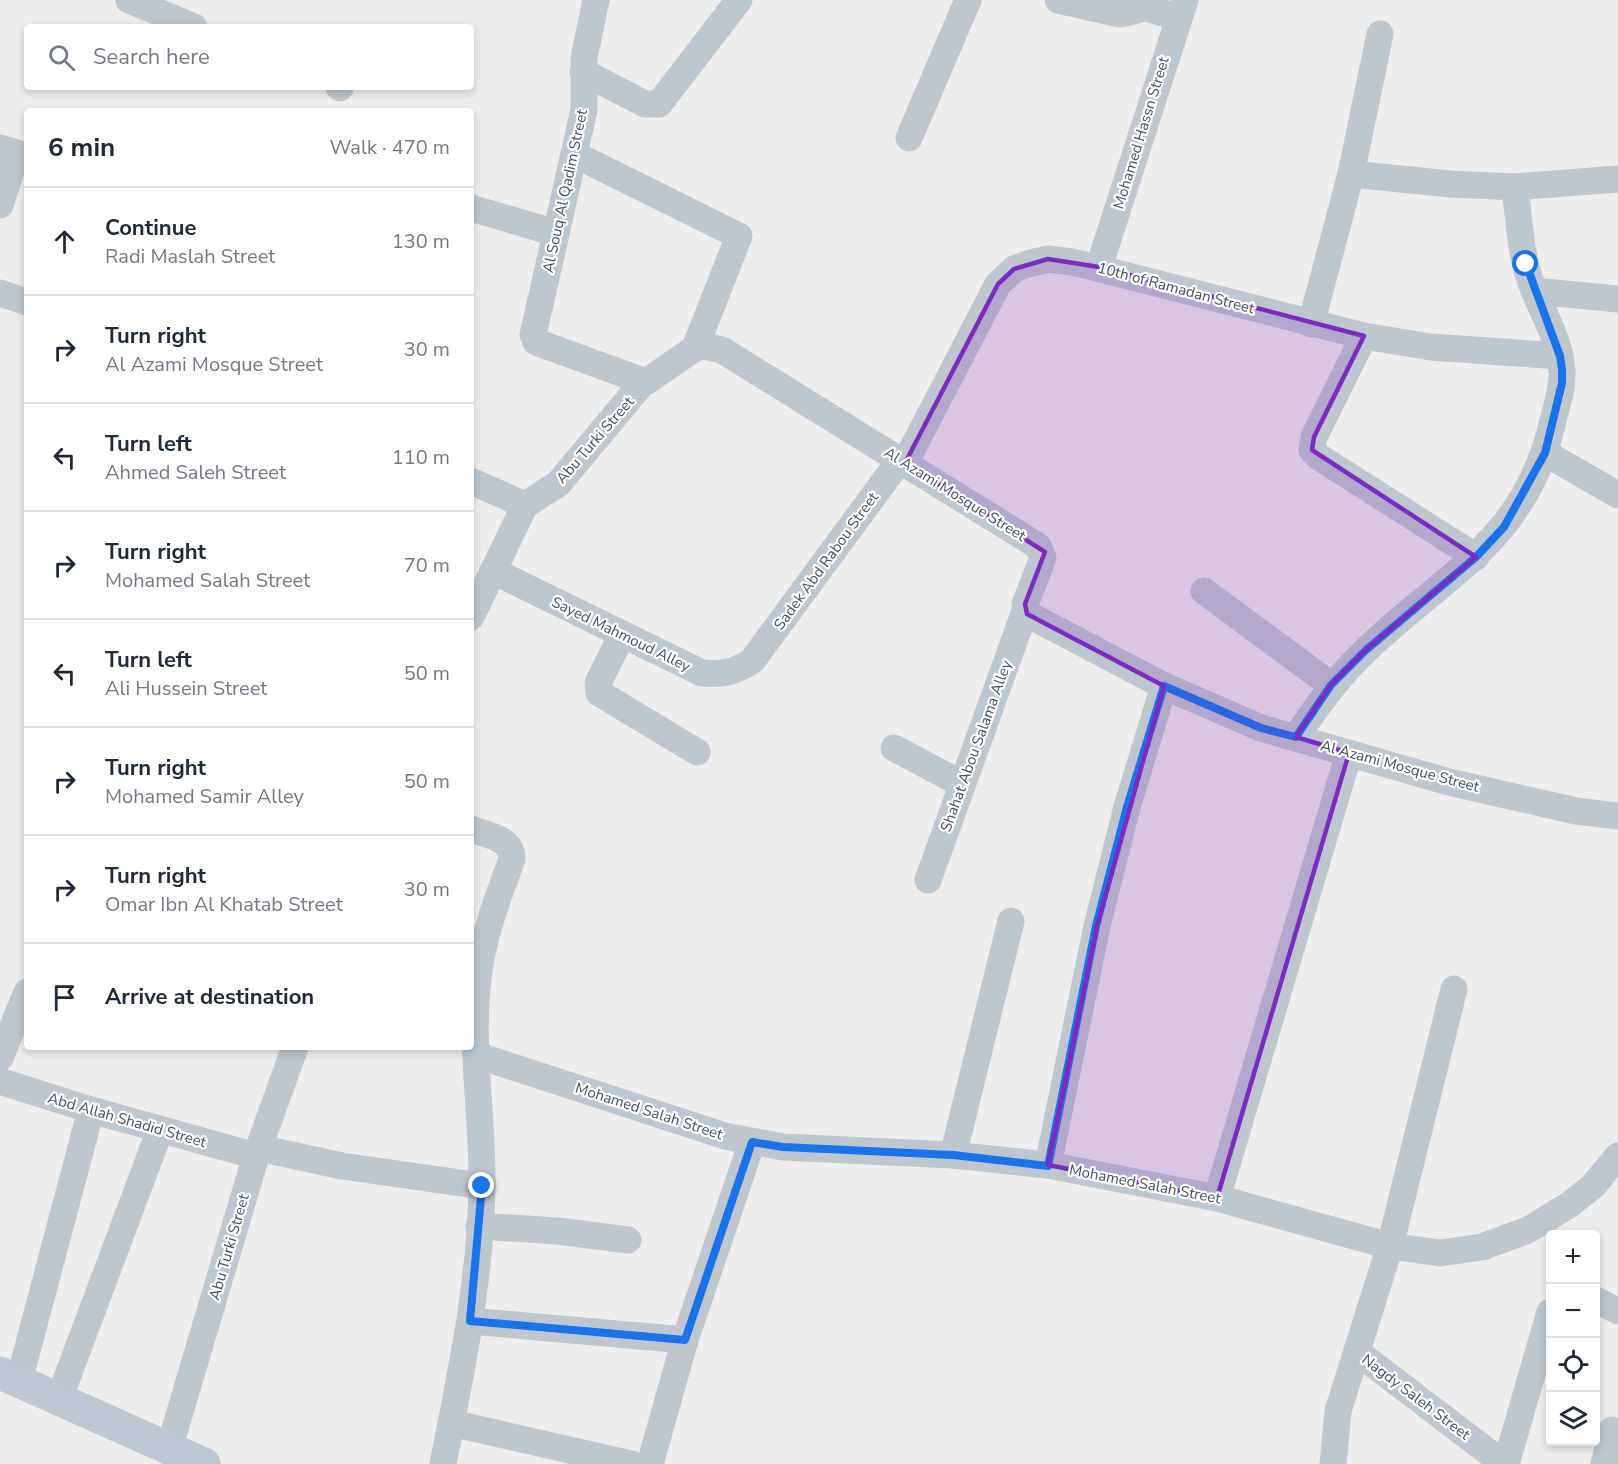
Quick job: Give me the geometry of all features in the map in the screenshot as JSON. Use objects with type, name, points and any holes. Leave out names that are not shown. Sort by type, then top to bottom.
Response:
[{"type":"street","points":[[129,0],[187,24]]},
{"type":"street","name":"Al Souq Al Qadim Street","points":[[596,0],[588,27],[583,72],[584,110],[533,335],[538,344],[645,381]]},
{"type":"street","points":[[583,72],[645,104],[658,104],[739,0]]},
{"type":"street","points":[[909,138],[968,0]]},
{"type":"street","points":[[1058,0],[1120,14],[1146,8],[1181,9]]},
{"type":"street","name":"Mohamed Hassn Street","points":[[1099,267],[1181,9]]},
{"type":"street","points":[[1311,324],[1351,174],[1380,34]]},
{"type":"street","points":[[0,148],[17,153],[0,205]]},
{"type":"street","points":[[574,154],[739,236],[695,348],[684,353],[650,381],[645,381]]},
{"type":"street","points":[[1351,174],[1450,184],[1515,187],[1618,179]]},
{"type":"street","points":[[1296,737],[1331,685],[1366,650],[1476,557],[1504,527],[1545,453],[1562,383],[1560,356],[1534,291],[1526,264],[1515,187]]},
{"type":"street","points":[[474,209],[555,233]]},
{"type":"street","name":"10th of Ramadan Street","points":[[902,461],[998,284],[1014,269],[1048,260],[1099,267],[1364,336],[1431,347],[1560,356]]},
{"type":"street","points":[[1534,291],[1618,299]]},
{"type":"street","points":[[0,293],[24,301]]},
{"type":"street","points":[[1364,336],[1314,437],[1312,450],[1319,457],[1476,557]]},
{"type":"street","name":"Al Azami Mosque Street","points":[[695,348],[704,346],[722,350],[1040,548],[1043,558],[1024,604],[1025,611],[1164,686],[1261,728],[1449,782],[1576,811],[1618,816]]},
{"type":"street","name":"Abu Turki Street","points":[[525,505],[558,484],[645,381]]},
{"type":"street","points":[[1545,453],[1618,495]]},
{"type":"street","name":"Sadek Abd Rabou Street","points":[[752,662],[902,461]]},
{"type":"street","points":[[474,483],[525,505],[474,611]]},
{"type":"street","name":"Sayed Mahmoud Alley","points":[[493,571],[702,673],[720,675],[737,671],[752,662]]},
{"type":"street","points":[[1204,591],[1331,685]]},
{"type":"street","name":"Shahat Abou Salama Alley","points":[[928,880],[1025,611]]},
{"type":"street","points":[[622,635],[598,683],[599,693],[697,752]]},
{"type":"street","points":[[1048,1166],[1096,926],[1127,807],[1164,686]]},
{"type":"street","points":[[894,748],[962,784]]},
{"type":"street","points":[[1217,1198],[1349,753]]},
{"type":"street","points":[[443,1464],[470,1321],[482,1186],[476,1055],[477,993],[481,958],[512,852],[505,842],[474,830]]},
{"type":"street","points":[[953,1155],[1011,921]]},
{"type":"street","points":[[1333,1464],[1338,1412],[1390,1246],[1454,989]]},
{"type":"street","points":[[0,1058],[24,999]]},
{"type":"street","name":"Abu Turki Street","points":[[169,1449],[257,1152],[295,1050]]},
{"type":"street","name":"Mohamed Salah Street","points":[[476,1055],[725,1136],[752,1142],[783,1147],[953,1155],[1048,1166],[1217,1198],[1390,1246],[1440,1253],[1482,1247],[1528,1230],[1569,1205],[1593,1186],[1618,1158]]},
{"type":"street","name":"Abd Allah Shadid Street","points":[[0,1081],[160,1130],[257,1152],[482,1186]]},
{"type":"street","points":[[91,1110],[10,1377],[204,1464]]},
{"type":"street","points":[[59,1399],[160,1130]]},
{"type":"street","points":[[650,1464],[685,1340],[752,1142]]},
{"type":"street","points":[[1566,1230],[1569,1205]]},
{"type":"street","points":[[479,1226],[558,1231],[628,1240]]},
{"type":"street","points":[[1600,1302],[1618,1311]]},
{"type":"street","points":[[470,1321],[685,1340]]},
{"type":"street","points":[[1505,1464],[1546,1329]]},
{"type":"street","name":"Nagdy Saleh Street","points":[[1356,1352],[1505,1464]]},
{"type":"street","points":[[451,1423],[631,1464]]},
{"type":"street","points":[[1604,1464],[1612,1430]]},
{"type":"highlighted area","points":[[1048,259],[1099,267],[1364,336],[1314,437],[1312,450],[1476,557],[1366,650],[1331,685],[1296,737],[1349,753],[1217,1198],[1048,1165],[1097,926],[1164,686],[1027,614],[1025,604],[1045,552],[905,463],[998,284],[1014,269]]},
{"type":"route","points":[[482,1186],[470,1321],[685,1340],[752,1142],[783,1147],[953,1155],[1048,1166],[1096,926],[1127,807],[1164,686],[1261,728],[1296,737],[1331,685],[1366,650],[1476,557],[1504,527],[1530,484],[1545,453],[1562,383],[1560,356],[1529,278],[1526,264]]}]
